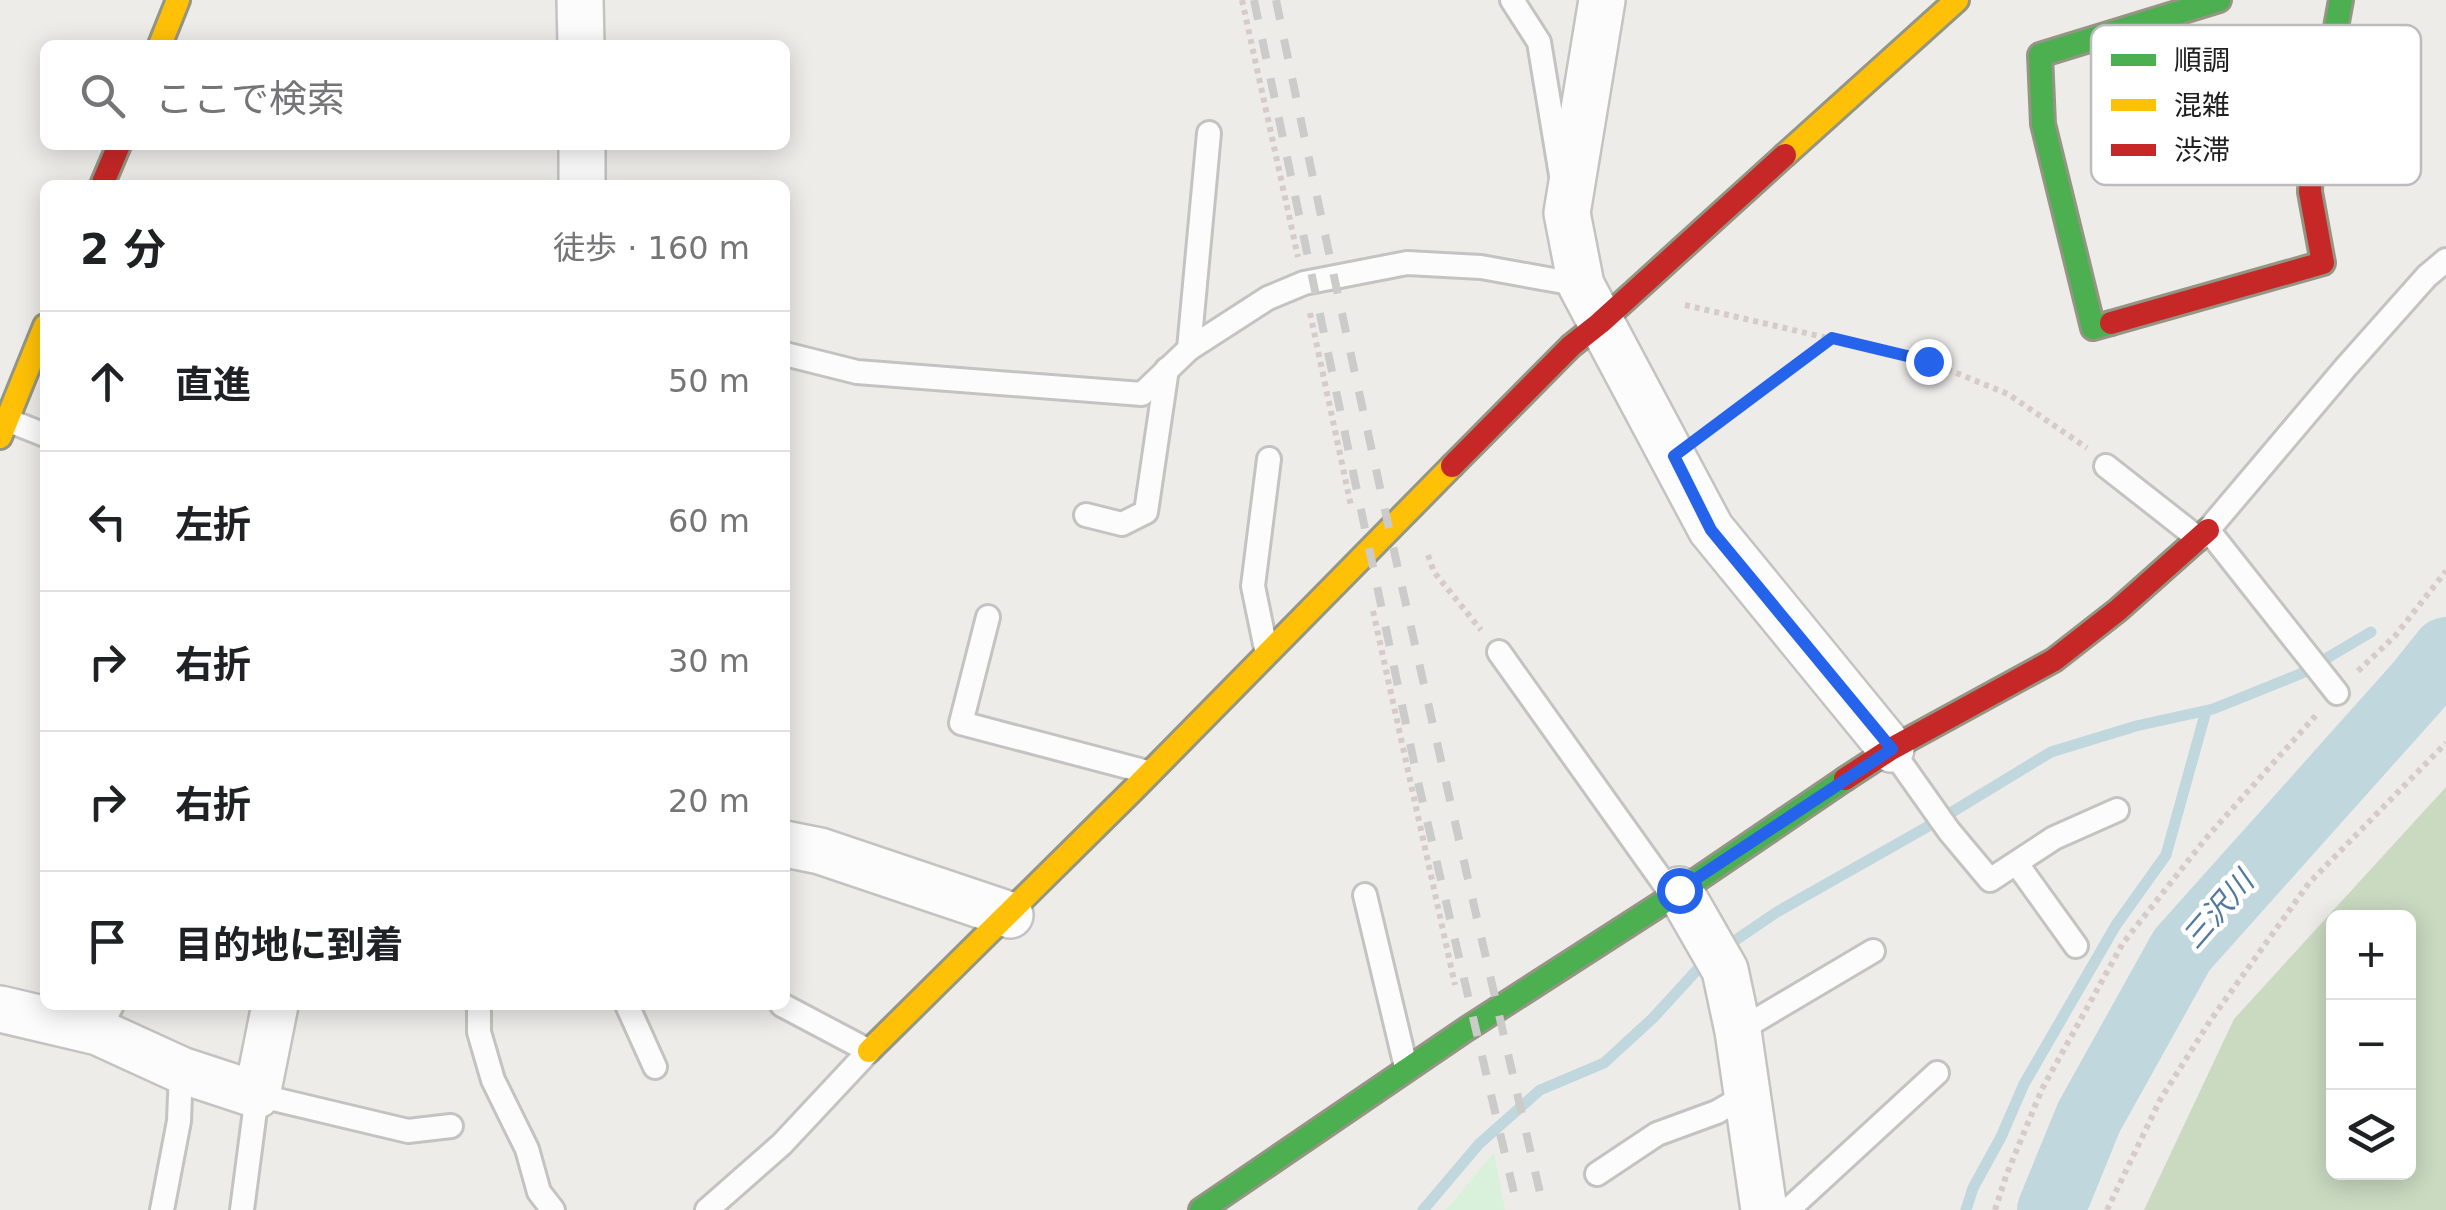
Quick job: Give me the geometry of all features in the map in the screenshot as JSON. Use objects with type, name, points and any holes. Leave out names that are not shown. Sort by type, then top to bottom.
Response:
[{"type":"street","points":[[162,40],[178,0]]},
{"type":"street","points":[[580,0],[581,40]]},
{"type":"street","points":[[1602,0],[1567,212],[1590,304],[1711,530],[1892,749]]},
{"type":"street","points":[[869,1051],[1152,774],[1267,652],[1571,346],[1590,304],[1640,284],[1957,0]]},
{"type":"street","points":[[2138,25],[2219,0]]},
{"type":"street","points":[[2335,25],[2340,0]]},
{"type":"street","points":[[2091,39],[2040,55],[2043,124],[2092,328],[2323,264],[2310,185]]},
{"type":"street","points":[[104,180],[117,150]]},
{"type":"street","points":[[582,150],[582,180]]},
{"type":"street","points":[[3,428],[40,338]]},
{"type":"street","points":[[1201,1210],[1465,1030],[1892,749],[2054,660],[2204,535]]},
{"type":"street","points":[[790,845],[820,851],[1010,915]]},
{"type":"street","points":[[1676,893],[1717,956],[1738,1030],[1764,1210]]},
{"type":"street","points":[[0,1009],[105,1018],[181,1070],[257,1095],[273,1010]]},
{"type":"lane","points":[[1512,0],[1538,42],[1567,212]]},
{"type":"lane","points":[[1189,349],[1209,133]]},
{"type":"lane","points":[[2204,535],[2346,367],[2446,260]]},
{"type":"lane","points":[[790,355],[858,372],[1142,394],[1189,349],[1268,298],[1304,284],[1408,263],[1481,267],[1590,304]]},
{"type":"lane","points":[[1086,515],[1122,524],[1146,512],[1167,369]]},
{"type":"lane","points":[[3,428],[40,434]]},
{"type":"lane","points":[[1267,652],[1253,586],[1269,459]]},
{"type":"lane","points":[[2106,466],[2204,535],[2337,693]]},
{"type":"lane","points":[[988,617],[961,723],[1152,774]]},
{"type":"lane","points":[[1499,652],[1676,893]]},
{"type":"lane","points":[[1892,749],[1949,832],[1990,880],[2054,838],[2117,810]]},
{"type":"lane","points":[[2017,864],[2076,946]]},
{"type":"lane","points":[[1365,896],[1406,1071]]},
{"type":"lane","points":[[1738,1030],[1873,950]]},
{"type":"lane","points":[[707,1210],[782,1144],[869,1051],[790,1009]]},
{"type":"lane","points":[[479,1010],[479,1032],[493,1080],[527,1150],[539,1192],[553,1210]]},
{"type":"lane","points":[[630,1010],[655,1067]]},
{"type":"lane","points":[[162,1210],[179,1121],[181,1070]]},
{"type":"lane","points":[[1788,1210],[1937,1074]]},
{"type":"lane","points":[[242,1210],[257,1095],[408,1131],[451,1126]]},
{"type":"lane","points":[[1597,1174],[1656,1134],[1717,1112],[1746,1095]]},
{"type":"path","points":[[1640,284],[1660,300],[1928,361],[2008,394],[2099,456],[2106,466]]},
{"type":"path","points":[[1674,456],[1832,338]]},
{"type":"path","points":[[1411,507],[1434,572],[1499,652]]},
{"type":"path","points":[[1995,1210],[2042,1089],[2123,943],[2207,837],[2337,693],[2395,636],[2446,572]]},
{"type":"path","points":[[2107,1210],[2160,1100],[2210,1020],[2309,883],[2446,743]]},
{"type":"green space","points":[[2446,787],[2446,1210],[2144,1210],[2234,1019],[2326,918],[2326,1180],[2416,1180],[2416,910],[2334,910]]},
{"type":"green space","points":[[1494,1153],[1505,1210],[1445,1210],[1449,1206]]},
{"type":"waterway","points":[[1724,948],[1777,912],[2051,752],[2136,726],[2213,709],[2300,674],[2371,632]]},
{"type":"waterway","name":"三沢川","points":[[2051,1210],[2089,1117],[2182,950],[2446,651]]},
{"type":"waterway","points":[[1966,1210],[2024,1084],[2116,925],[2166,855],[2206,711]]},
{"type":"waterway","points":[[1423,1210],[1479,1144],[1540,1090],[1604,1063],[1653,1018],[1708,958]]},
{"type":"railway","points":[[1254,0],[1419,786],[1518,1210]]},
{"type":"railway","points":[[1276,0],[1373,455],[1544,1210]]},
{"type":"traffic: fast","points":[[2138,25],[2219,0]]},
{"type":"traffic: fast","points":[[2336,25],[2341,0]]},
{"type":"traffic: fast","points":[[2091,39],[2040,55],[2043,124],[2093,328],[2111,323]]},
{"type":"traffic: fast","points":[[1201,1210],[1845,779]]},
{"type":"traffic: slow","points":[[162,40],[178,0]]},
{"type":"traffic: slow","points":[[1785,155],[1957,0]]},
{"type":"traffic: slow","points":[[0,437],[40,338]]},
{"type":"traffic: slow","points":[[869,1051],[1452,466]]},
{"type":"traffic: jam","points":[[104,180],[117,150]]},
{"type":"traffic: jam","points":[[1452,466],[1571,346],[1785,155]]},
{"type":"traffic: jam","points":[[2111,323],[2323,263],[2310,185]]},
{"type":"traffic: jam","points":[[1845,779],[1891,749],[2054,660],[2118,610],[2208,530]]},
{"type":"route","points":[[1679,890],[1892,749],[1711,530],[1674,456],[1832,338],[1928,361]]}]
